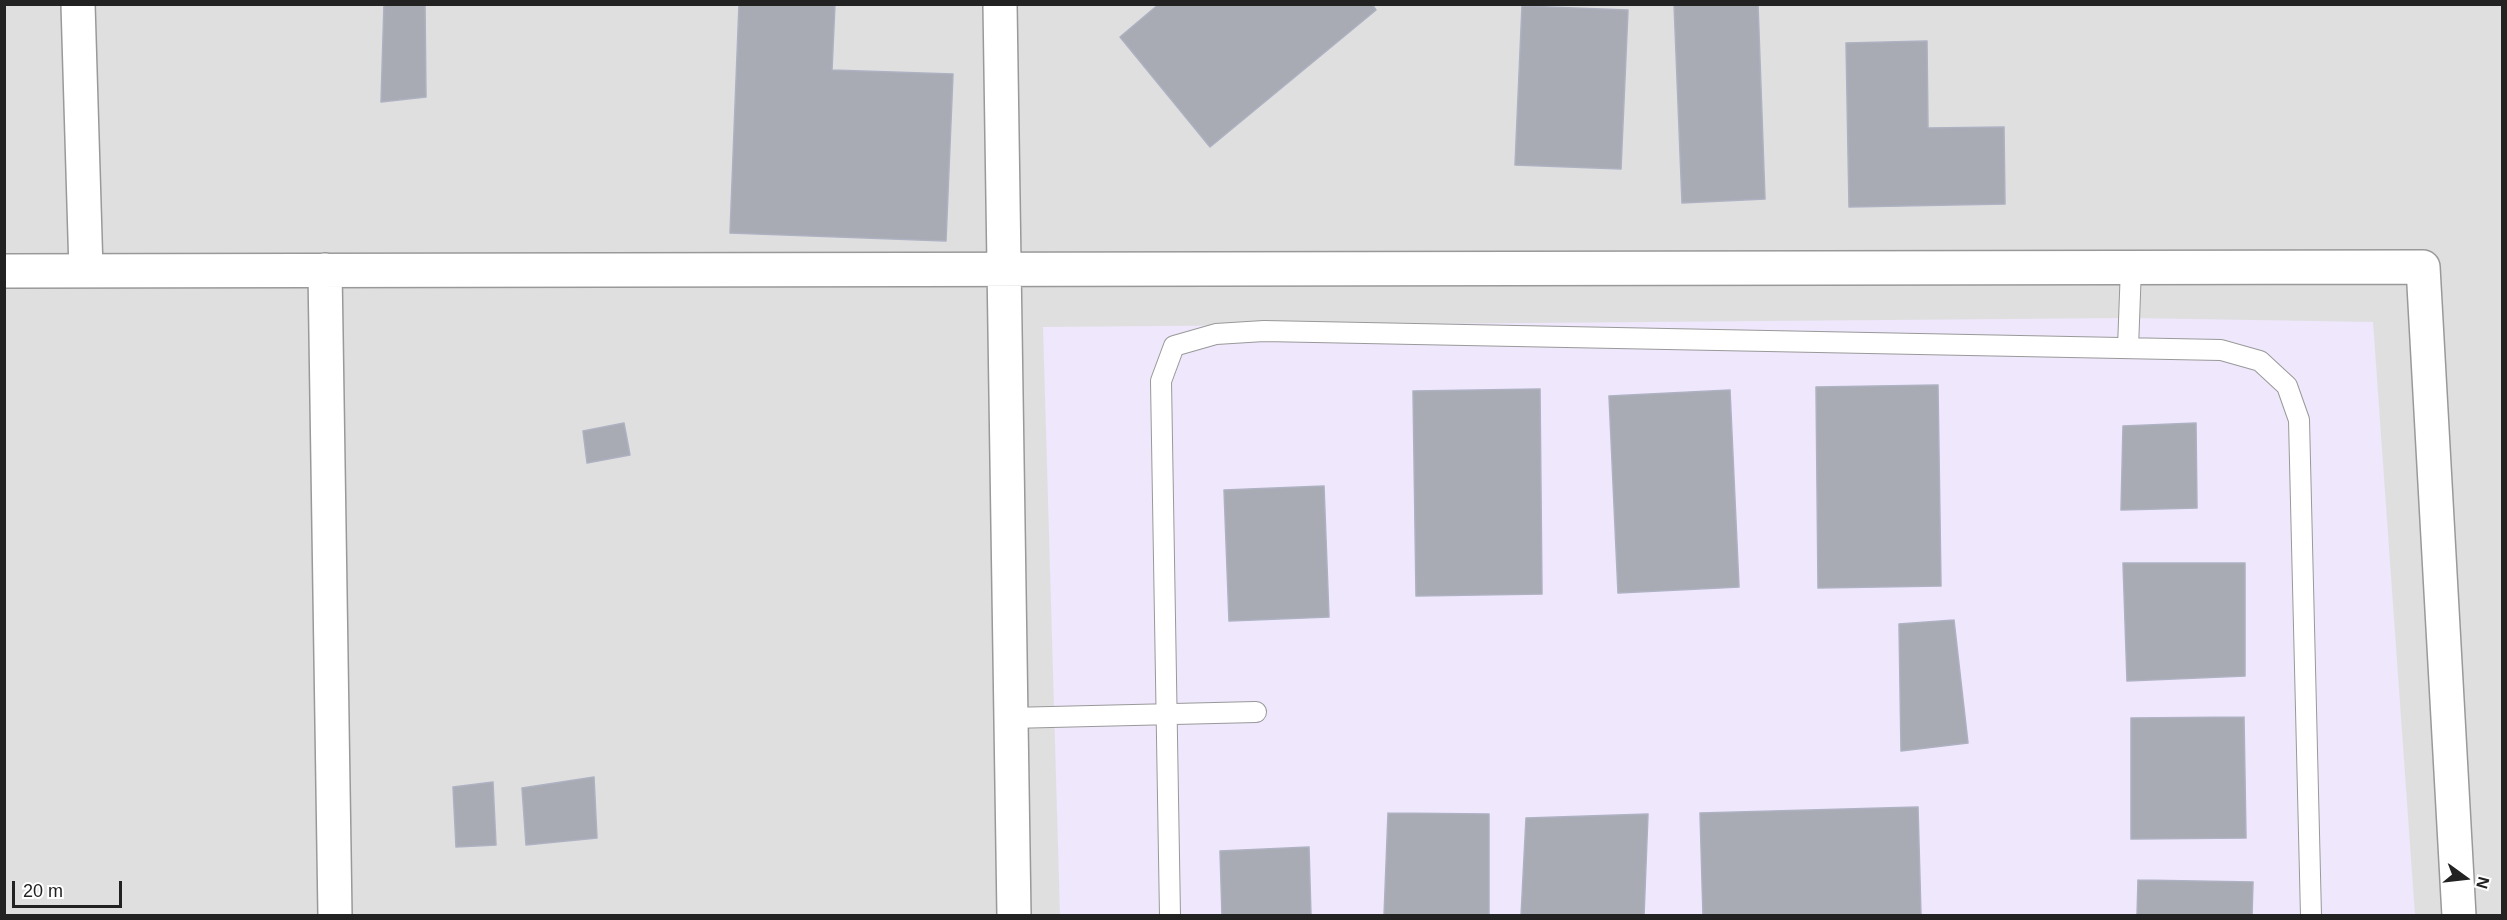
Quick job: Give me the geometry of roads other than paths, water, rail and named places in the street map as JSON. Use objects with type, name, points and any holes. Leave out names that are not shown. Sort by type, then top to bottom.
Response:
[{"type":"street","points":[[78,4],[86,270]]},
{"type":"street","points":[[1000,4],[1014,915]]},
{"type":"street","points":[[4,271],[2423,267],[2459,915]]},
{"type":"street","points":[[325,270],[335,915]]},
{"type":"lane","points":[[2128,348],[2131,267]]},
{"type":"lane","points":[[1170,915],[1161,381],[1174,346],[1216,334],[1264,332],[2221,350],[2260,360],[2287,386],[2299,420],[2311,915]]},
{"type":"lane","points":[[1010,718],[1256,712]]}]
